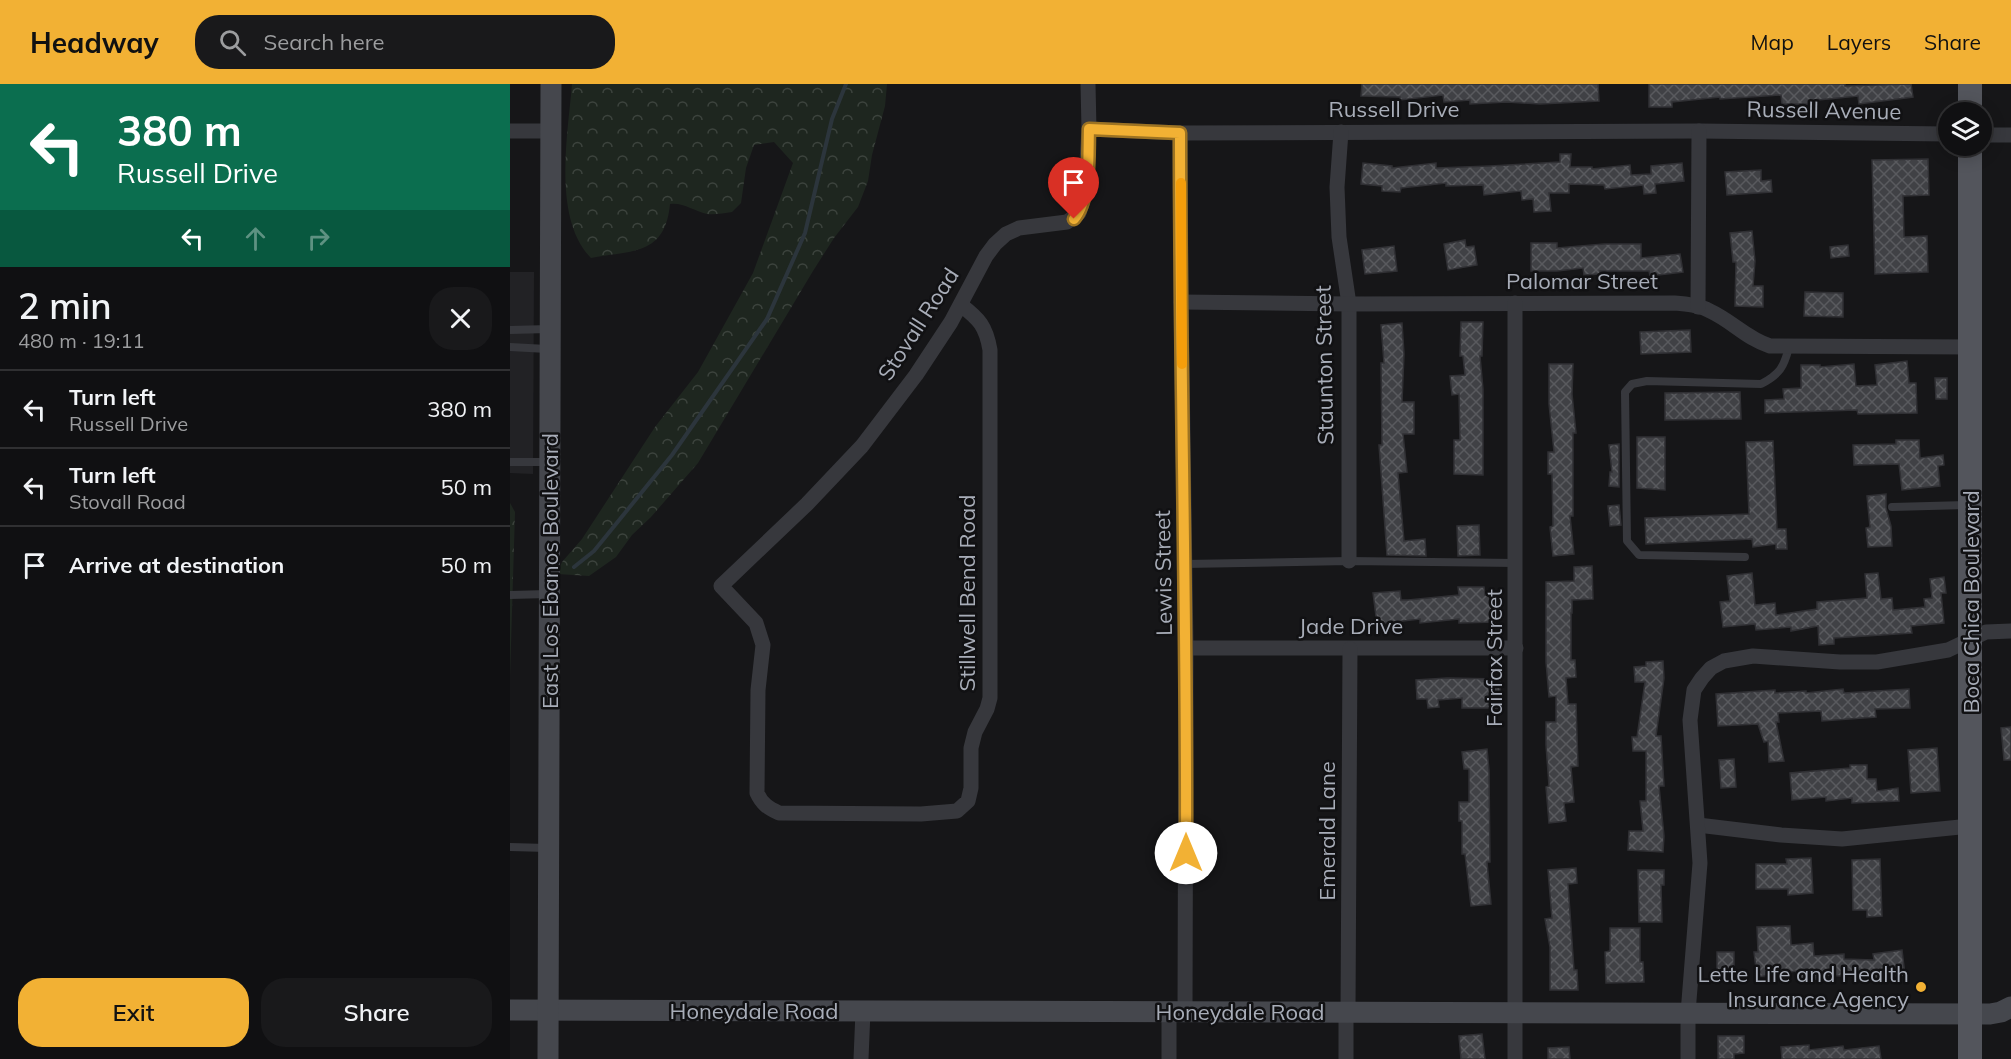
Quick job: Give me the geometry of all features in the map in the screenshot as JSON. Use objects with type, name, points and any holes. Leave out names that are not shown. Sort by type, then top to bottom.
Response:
[{"type":"main road","points":[[1970,84],[1970,102]]},
{"type":"main road","name":"Boca Chica Boulevard","points":[[1970,156],[1970,1059]]},
{"type":"street","name":"East Los Ebanos Boulevard","points":[[548,1059],[551,84]]},
{"type":"street","name":"Stovall Road","points":[[721,586],[807,504],[862,446],[916,375],[961,305],[986,256],[995,244],[1006,234],[1019,228],[1067,222],[1079,213],[1085,194],[1089,129],[1088,84]]},
{"type":"street","name":"Russell Drive","points":[[1089,129],[1180,133],[1700,130]]},
{"type":"street","points":[[510,131],[551,130]]},
{"type":"street","points":[[1698,306],[1700,130]]},
{"type":"street","name":"Russell Avenue","points":[[1700,130],[1938,134]]},
{"type":"street","name":"Staunton Street","points":[[1341,132],[1337,187],[1339,237],[1349,304],[1349,561]]},
{"type":"street","name":"Lewis Street","points":[[1169,1059],[1177,1012],[1186,648],[1180,133]]},
{"type":"street","points":[[1992,135],[2011,135]]},
{"type":"street","name":"Palomar Street","points":[[1181,302],[1674,303],[1709,310],[1733,324],[1755,342],[1770,346],[1971,347]]},
{"type":"street","name":"Fairfax Street","points":[[1515,303],[1515,1059]]},
{"type":"street","name":"Stillwell Bend Road","points":[[721,586],[756,623],[764,645],[758,690],[757,793],[769,809],[790,814],[921,814],[957,811],[964,806],[968,801],[971,788],[971,748],[975,732],[990,698],[990,362],[987,336],[983,326],[961,305]]},
{"type":"street","points":[[1688,1059],[1688,1013],[1700,863],[1690,720],[1694,690],[1702,678],[1711,668],[1724,661],[1753,656],[1840,662],[1894,660],[1948,650],[1986,632],[2011,631]]},
{"type":"street","name":"Jade Drive","points":[[1186,648],[1516,648]]},
{"type":"street","name":"Emerald Lane","points":[[1346,1059],[1350,649]]},
{"type":"street","points":[[1698,825],[1780,836],[1842,839],[1970,826]]},
{"type":"street","name":"Honeydale Road","points":[[510,1011],[1970,1013],[2001,1012],[2011,1007]]},
{"type":"street","points":[[861,1059],[862,1011]]},
{"type":"lane","points":[[510,330],[550,339]]},
{"type":"lane","points":[[510,347],[550,339]]},
{"type":"lane","points":[[1745,557],[1639,555],[1631,548],[1627,541],[1625,392],[1632,384],[1647,381],[1761,384],[1775,377],[1785,363],[1788,347]]},
{"type":"lane","points":[[510,462],[550,462]]},
{"type":"lane","points":[[1892,507],[1971,505]]},
{"type":"lane","points":[[1185,564],[1349,561],[1516,563]]},
{"type":"lane","points":[[510,595],[550,594]]},
{"type":"lane","points":[[510,847],[549,848]]},
{"type":"shaded area","points":[[510,272],[534,272],[533,474],[510,473]]},
{"type":"green space","points":[[572,84],[887,84],[885,106],[872,155],[868,181],[858,207],[834,238],[813,271],[698,463],[651,517],[632,535],[616,557],[589,576],[557,574],[562,562],[582,539],[655,427],[698,372],[753,273],[793,163],[774,142],[754,145],[746,168],[741,203],[732,212],[707,214],[684,205],[670,204],[667,221],[654,242],[633,251],[591,258],[579,241],[571,221],[567,199],[566,150]]},
{"type":"green space","points":[[510,503],[515,512],[510,676]]},
{"type":"building","points":[[1362,84],[1598,84],[1599,101],[1470,104],[1470,100],[1444,102],[1443,95],[1400,100],[1400,97],[1361,96]]},
{"type":"building","points":[[1649,84],[1845,84],[1845,86],[1911,84],[1913,97],[1859,104],[1858,96],[1808,101],[1808,104],[1782,104],[1781,95],[1720,99],[1720,97],[1672,102],[1672,107],[1649,107]]},
{"type":"building","points":[[1560,154],[1571,154],[1570,167],[1592,167],[1592,169],[1630,165],[1631,175],[1651,174],[1651,166],[1682,163],[1684,181],[1655,184],[1656,193],[1644,194],[1643,185],[1605,189],[1604,185],[1569,184],[1569,193],[1549,193],[1551,211],[1534,212],[1533,199],[1522,200],[1521,191],[1484,195],[1483,185],[1446,186],[1446,183],[1401,188],[1400,192],[1382,191],[1382,186],[1361,184],[1363,163],[1392,166],[1392,168],[1436,163],[1436,168],[1490,166],[1560,162]]},
{"type":"building","points":[[1928,159],[1929,195],[1903,196],[1904,237],[1927,236],[1928,272],[1875,274],[1872,160]]},
{"type":"building","points":[[1761,170],[1761,181],[1771,180],[1772,192],[1727,195],[1725,172]]},
{"type":"building","points":[[1752,231],[1755,261],[1753,286],[1763,286],[1763,307],[1735,306],[1736,262],[1733,262],[1730,233]]},
{"type":"building","points":[[1465,240],[1466,247],[1474,246],[1477,265],[1448,270],[1444,244]]},
{"type":"building","points":[[1531,243],[1557,243],[1557,248],[1641,244],[1641,258],[1680,254],[1683,272],[1650,276],[1649,271],[1600,271],[1600,274],[1584,275],[1583,268],[1531,271]]},
{"type":"building","points":[[1848,245],[1849,256],[1831,258],[1830,247]]},
{"type":"building","points":[[1394,246],[1397,271],[1365,274],[1362,250]]},
{"type":"building","points":[[1805,292],[1843,293],[1843,317],[1804,316]]},
{"type":"building","points":[[1461,322],[1483,322],[1482,356],[1480,356],[1483,389],[1483,475],[1454,474],[1454,440],[1460,440],[1459,394],[1452,395],[1450,376],[1465,375],[1463,356],[1460,356]]},
{"type":"building","points":[[1402,323],[1404,354],[1402,402],[1414,402],[1414,434],[1403,434],[1407,472],[1398,473],[1404,541],[1425,539],[1426,556],[1387,555],[1379,445],[1382,445],[1381,363],[1384,363],[1381,325]]},
{"type":"building","points":[[1690,330],[1691,352],[1641,354],[1640,332]]},
{"type":"building","points":[[1907,361],[1909,383],[1916,383],[1917,413],[1858,414],[1857,410],[1765,413],[1765,400],[1784,399],[1783,389],[1801,388],[1801,365],[1820,365],[1820,367],[1854,364],[1856,386],[1877,385],[1875,365]]},
{"type":"building","points":[[1549,364],[1573,364],[1572,394],[1576,433],[1573,433],[1573,516],[1570,516],[1574,554],[1553,556],[1550,527],[1553,526],[1552,474],[1548,474],[1548,452],[1554,452],[1549,404]]},
{"type":"building","points":[[1935,378],[1947,378],[1947,399],[1936,399]]},
{"type":"building","points":[[1740,392],[1741,419],[1665,420],[1665,393]]},
{"type":"building","points":[[1637,437],[1665,437],[1665,490],[1637,488]]},
{"type":"building","points":[[1896,440],[1919,440],[1920,458],[1943,455],[1944,465],[1938,466],[1940,486],[1902,490],[1899,464],[1854,465],[1853,445],[1896,444]]},
{"type":"building","points":[[1773,441],[1777,529],[1786,529],[1787,549],[1776,549],[1776,544],[1753,547],[1752,539],[1646,544],[1645,518],[1749,514],[1746,442]]},
{"type":"building","points":[[1619,444],[1619,487],[1609,486],[1610,472],[1612,472],[1609,445]]},
{"type":"building","points":[[1886,494],[1892,546],[1868,547],[1866,528],[1870,527],[1867,496]]},
{"type":"building","points":[[1619,505],[1621,525],[1610,526],[1608,506]]},
{"type":"building","points":[[1479,525],[1480,555],[1458,556],[1457,526]]},
{"type":"building","points":[[1592,566],[1593,599],[1572,600],[1571,660],[1575,660],[1576,677],[1566,678],[1568,704],[1576,704],[1578,766],[1571,767],[1574,802],[1564,803],[1566,821],[1549,823],[1546,787],[1549,786],[1546,722],[1556,722],[1556,696],[1549,697],[1546,662],[1546,582],[1574,581],[1574,567]]},
{"type":"building","points":[[1752,573],[1755,605],[1775,603],[1776,615],[1817,609],[1817,602],[1867,598],[1865,574],[1878,573],[1881,599],[1892,598],[1893,610],[1925,607],[1924,599],[1932,598],[1930,579],[1944,577],[1946,593],[1941,593],[1944,623],[1911,626],[1912,633],[1834,638],[1834,644],[1819,645],[1818,626],[1791,631],[1791,627],[1756,630],[1755,624],[1723,627],[1720,602],[1730,601],[1727,576]]},
{"type":"building","points":[[1458,587],[1484,587],[1485,595],[1494,595],[1495,622],[1459,623],[1459,619],[1420,623],[1420,619],[1377,624],[1373,593],[1400,591],[1401,600],[1408,600],[1459,595]]},
{"type":"building","points":[[1663,661],[1664,678],[1656,736],[1661,736],[1664,786],[1659,786],[1664,836],[1663,852],[1628,850],[1629,831],[1643,831],[1640,801],[1646,801],[1646,751],[1633,751],[1632,737],[1637,737],[1645,682],[1635,682],[1634,667],[1646,666],[1646,662]]},
{"type":"building","points":[[1500,679],[1500,708],[1462,708],[1462,698],[1438,700],[1439,707],[1428,708],[1427,699],[1417,699],[1416,680]]},
{"type":"building","points":[[1843,689],[1844,693],[1909,689],[1910,708],[1875,709],[1876,717],[1822,721],[1821,711],[1778,713],[1779,722],[1776,722],[1784,761],[1769,762],[1768,741],[1764,742],[1758,724],[1718,726],[1716,694],[1775,690],[1775,693],[1806,691],[1806,693]]},
{"type":"building","points":[[2011,727],[2011,760],[2004,760],[2001,728]]},
{"type":"building","points":[[1937,748],[1940,791],[1911,793],[1908,750]]},
{"type":"building","points":[[1487,749],[1490,862],[1487,862],[1491,904],[1471,906],[1465,854],[1462,854],[1462,821],[1459,821],[1459,802],[1469,802],[1469,769],[1464,769],[1462,752]]},
{"type":"building","points":[[1734,759],[1736,787],[1721,788],[1719,760]]},
{"type":"building","points":[[1850,765],[1867,765],[1867,779],[1876,779],[1877,791],[1898,788],[1899,801],[1852,803],[1852,798],[1826,801],[1826,797],[1792,800],[1790,773],[1850,768]]},
{"type":"building","points":[[1811,858],[1813,893],[1788,895],[1788,889],[1756,889],[1756,864],[1787,864],[1786,859]]},
{"type":"building","points":[[1880,859],[1882,916],[1867,917],[1867,910],[1853,910],[1852,860]]},
{"type":"building","points":[[1576,868],[1577,883],[1568,884],[1574,970],[1577,970],[1578,990],[1550,990],[1550,947],[1545,919],[1552,918],[1548,870]]},
{"type":"building","points":[[1638,870],[1664,870],[1664,885],[1661,885],[1662,922],[1639,922]]},
{"type":"building","points":[[1790,926],[1791,945],[1813,943],[1814,956],[1844,954],[1844,959],[1874,960],[1873,954],[1902,950],[1905,975],[1876,978],[1823,975],[1823,979],[1797,980],[1796,971],[1757,977],[1754,952],[1758,952],[1757,927]]},
{"type":"building","points":[[1610,928],[1640,928],[1640,962],[1643,962],[1644,982],[1606,983],[1605,952],[1610,951]]},
{"type":"building","points":[[1717,952],[1734,952],[1734,974],[1717,974]]},
{"type":"building","points":[[1482,1034],[1485,1059],[1461,1059],[1459,1036]]},
{"type":"building","points":[[1718,1036],[1744,1036],[1744,1053],[1734,1054],[1734,1059],[1718,1059]]},
{"type":"building","points":[[1809,1045],[1809,1050],[1843,1046],[1844,1050],[1879,1046],[1881,1059],[1782,1059],[1781,1047]]},
{"type":"building","points":[[1569,1047],[1570,1059],[1548,1059],[1548,1048]]},
{"type":"waterway","points":[[574,567],[594,551],[672,455],[767,319],[805,233],[832,119],[846,84]]},
{"type":"slow traffic","points":[[1181,183],[1182,364]]},
{"type":"place","name":"Lette Life and Health Insurance Agency","points":[[1921,987]]},
{"type":"route","points":[[1074,219],[1083,205],[1085,194],[1089,129],[1180,133],[1186,853]]}]
